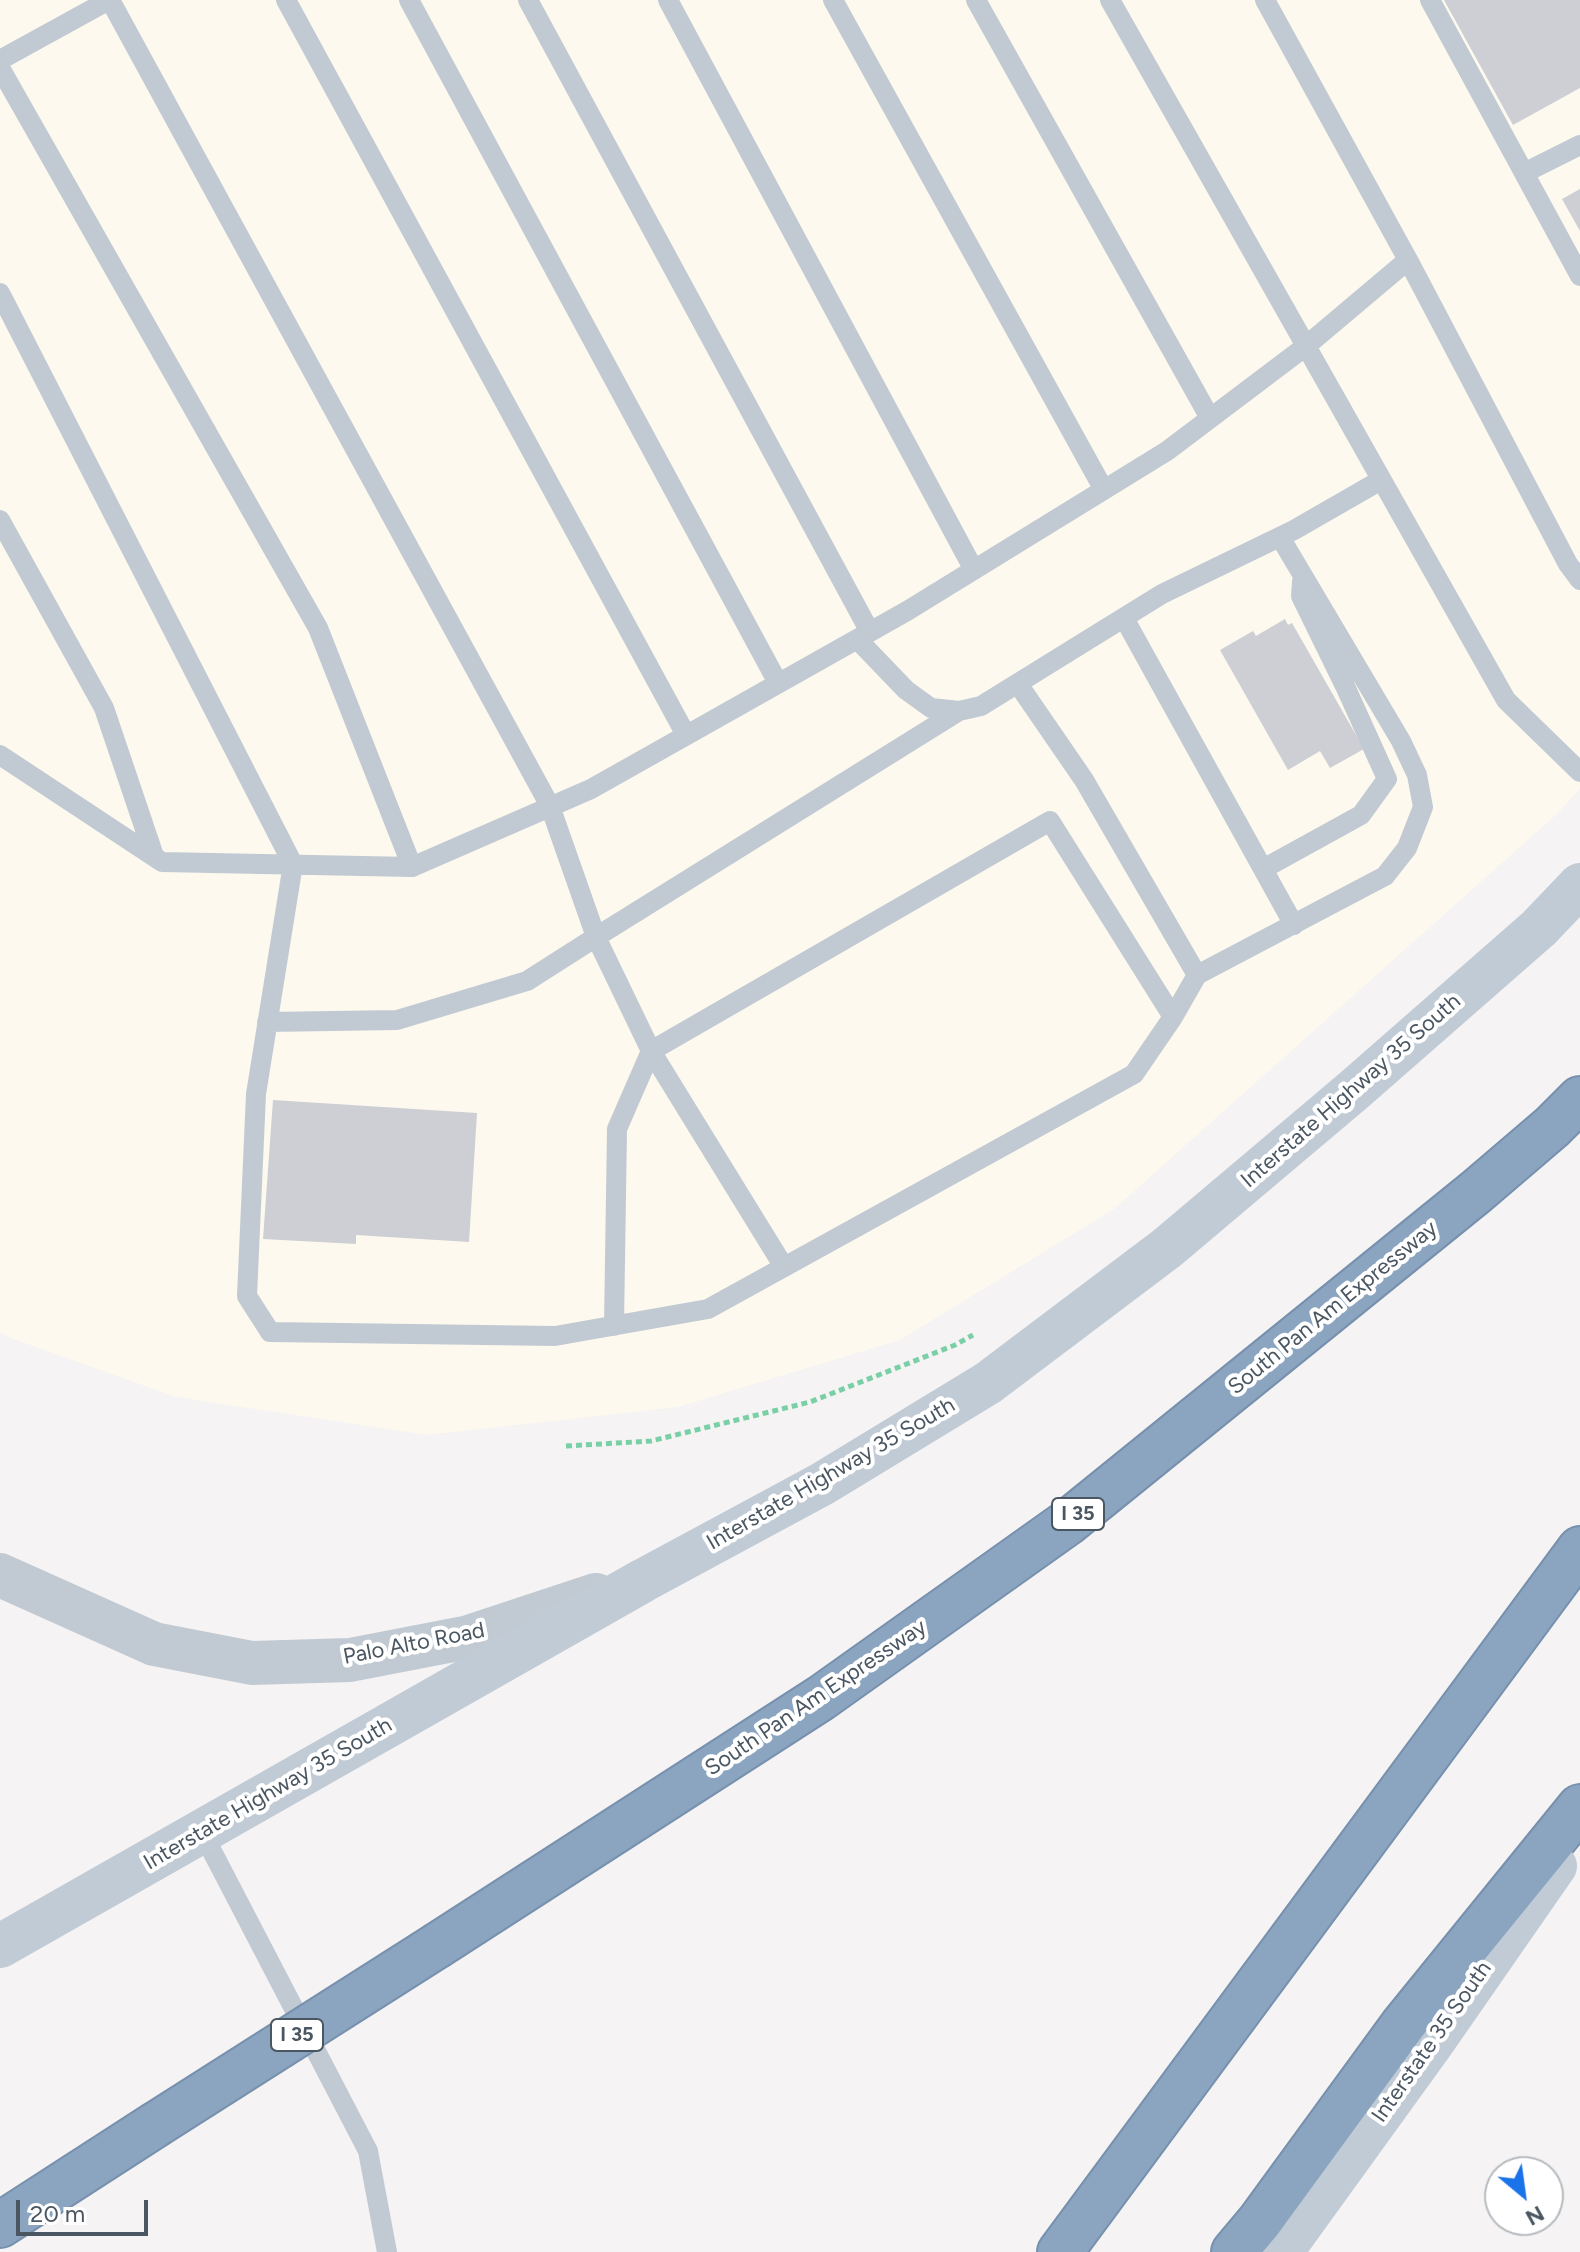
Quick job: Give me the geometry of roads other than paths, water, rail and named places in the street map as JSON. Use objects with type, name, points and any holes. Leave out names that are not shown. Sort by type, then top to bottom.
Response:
[{"type":"highway","name":"South Pan Am Expressway","points":[[0,2225],[821,1698],[1067,1523],[1465,1201],[1566,1113],[1580,1092]]},
{"type":"highway","points":[[1060,2252],[1580,1549]]},
{"type":"highway","points":[[1234,2252],[1403,2025],[1580,1807]]},
{"type":"main road","name":"Interstate Highway 35 South","points":[[0,1946],[644,1580],[822,1484],[988,1383],[1167,1248],[1539,928],[1580,885]]},
{"type":"main road","name":"Interstate 35 South","points":[[1281,2252],[1432,2043],[1580,1829]]},
{"type":"street","name":"Palo Alto Road","points":[[0,1575],[154,1644],[252,1663],[350,1660],[469,1637],[644,1580]]},
{"type":"lane","points":[[0,60],[110,0],[550,806],[596,937],[651,1051],[784,1267]]},
{"type":"lane","points":[[286,0],[686,735]]},
{"type":"lane","points":[[409,0],[778,683]]},
{"type":"lane","points":[[528,0],[863,635],[906,690],[931,708],[959,711],[981,706],[1162,594],[1280,537],[1381,480]]},
{"type":"lane","points":[[668,0],[974,570]]},
{"type":"lane","points":[[833,0],[1104,490]]},
{"type":"lane","points":[[976,0],[1210,418]]},
{"type":"lane","points":[[1110,0],[1506,700],[1580,772]]},
{"type":"lane","points":[[1265,0],[1408,260],[1568,564],[1580,580]]},
{"type":"lane","points":[[1430,0],[1580,276]]},
{"type":"lane","points":[[0,68],[318,628],[412,867]]},
{"type":"lane","points":[[1524,173],[1580,145]]},
{"type":"lane","points":[[0,755],[162,862],[412,867],[591,789],[974,570],[1167,451],[1306,346],[1408,260]]},
{"type":"lane","points":[[0,293],[293,864],[256,1094],[247,1296],[270,1332],[555,1336],[708,1309],[1134,1074],[1197,975],[1385,876],[1407,848],[1423,807],[1417,775],[1401,741],[1280,537]]},
{"type":"lane","points":[[0,520],[104,708],[154,856]]},
{"type":"lane","points":[[1263,869],[1361,815],[1387,779],[1301,596],[1302,573]]},
{"type":"lane","points":[[1124,618],[1294,925]]},
{"type":"lane","points":[[1018,684],[1084,780],[1197,975]]},
{"type":"lane","points":[[267,1022],[397,1020],[527,981],[959,711]]},
{"type":"lane","points":[[614,1326],[617,1129],[651,1051],[1050,821],[1173,1017]]},
{"type":"lane","points":[[202,1832],[368,2151],[387,2252]]}]
